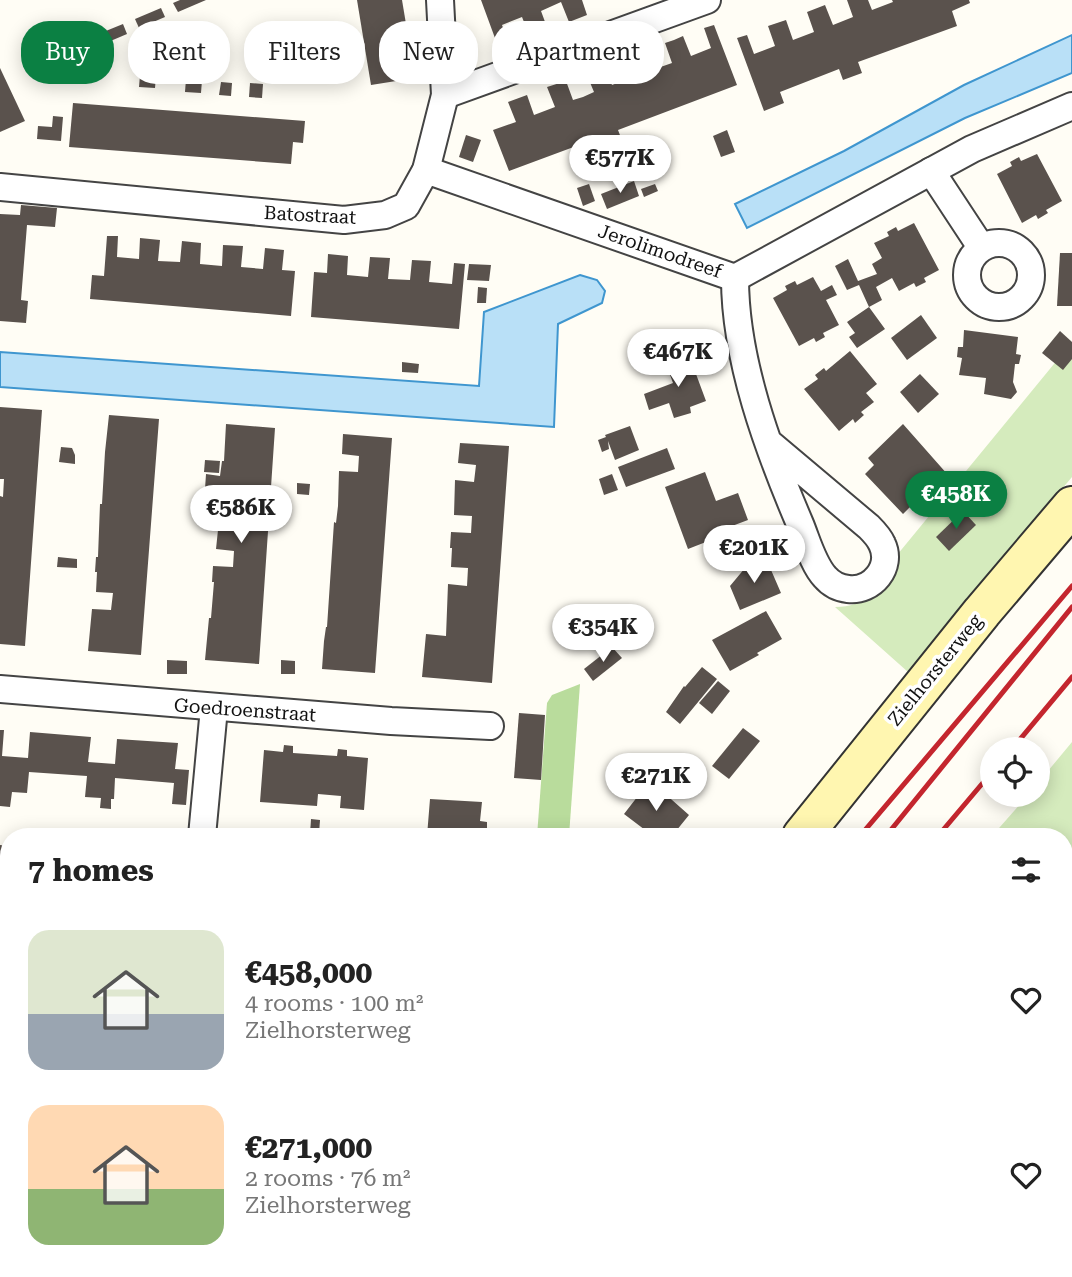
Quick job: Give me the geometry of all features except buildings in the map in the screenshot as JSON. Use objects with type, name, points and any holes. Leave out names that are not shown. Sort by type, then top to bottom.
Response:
[{"type":"main road","name":"Zielhorsterweg","points":[[808,828],[982,612],[1072,506]]},
{"type":"street","name":"Batostraat","points":[[0,187],[344,220],[385,215],[406,206],[426,170],[445,95],[440,0]]},
{"type":"street","points":[[445,95],[707,0]]},
{"type":"street","name":"Jerolimodreef","points":[[426,170],[735,278],[972,149],[1072,106]]},
{"type":"street","points":[[931,171],[981,247]]},
{"type":"street","name":"Jerolimodreef","points":[[735,278],[735,303],[748,371],[768,442],[818,568],[830,583],[839,587],[867,587],[881,573],[884,564],[883,545],[877,536],[768,442]]},
{"type":"street","name":"Goedroenstraat","points":[[0,689],[214,708],[490,726]]},
{"type":"street","points":[[203,828],[214,708]]},
{"type":"green space","points":[[1072,342],[1072,477],[908,672],[835,607],[855,604],[868,596],[888,566]]},
{"type":"green space","points":[[580,684],[570,828],[538,828],[547,703],[552,695]]},
{"type":"green space","points":[[1072,742],[1072,828],[999,828],[1017,807],[1050,807],[1050,769]]},
{"type":"water","points":[[1072,35],[1072,73],[965,118],[747,228],[735,204],[844,151],[964,85]]},
{"type":"water","points":[[580,275],[597,280],[605,291],[602,303],[558,324],[554,427],[0,387],[0,352],[479,386],[484,312]]},
{"type":"railway","points":[[867,828],[1072,586]]},
{"type":"railway","points":[[892,828],[1072,607]]},
{"type":"railway","points":[[1022,737],[1072,677]]},
{"type":"railway","points":[[945,828],[980,786]]}]
